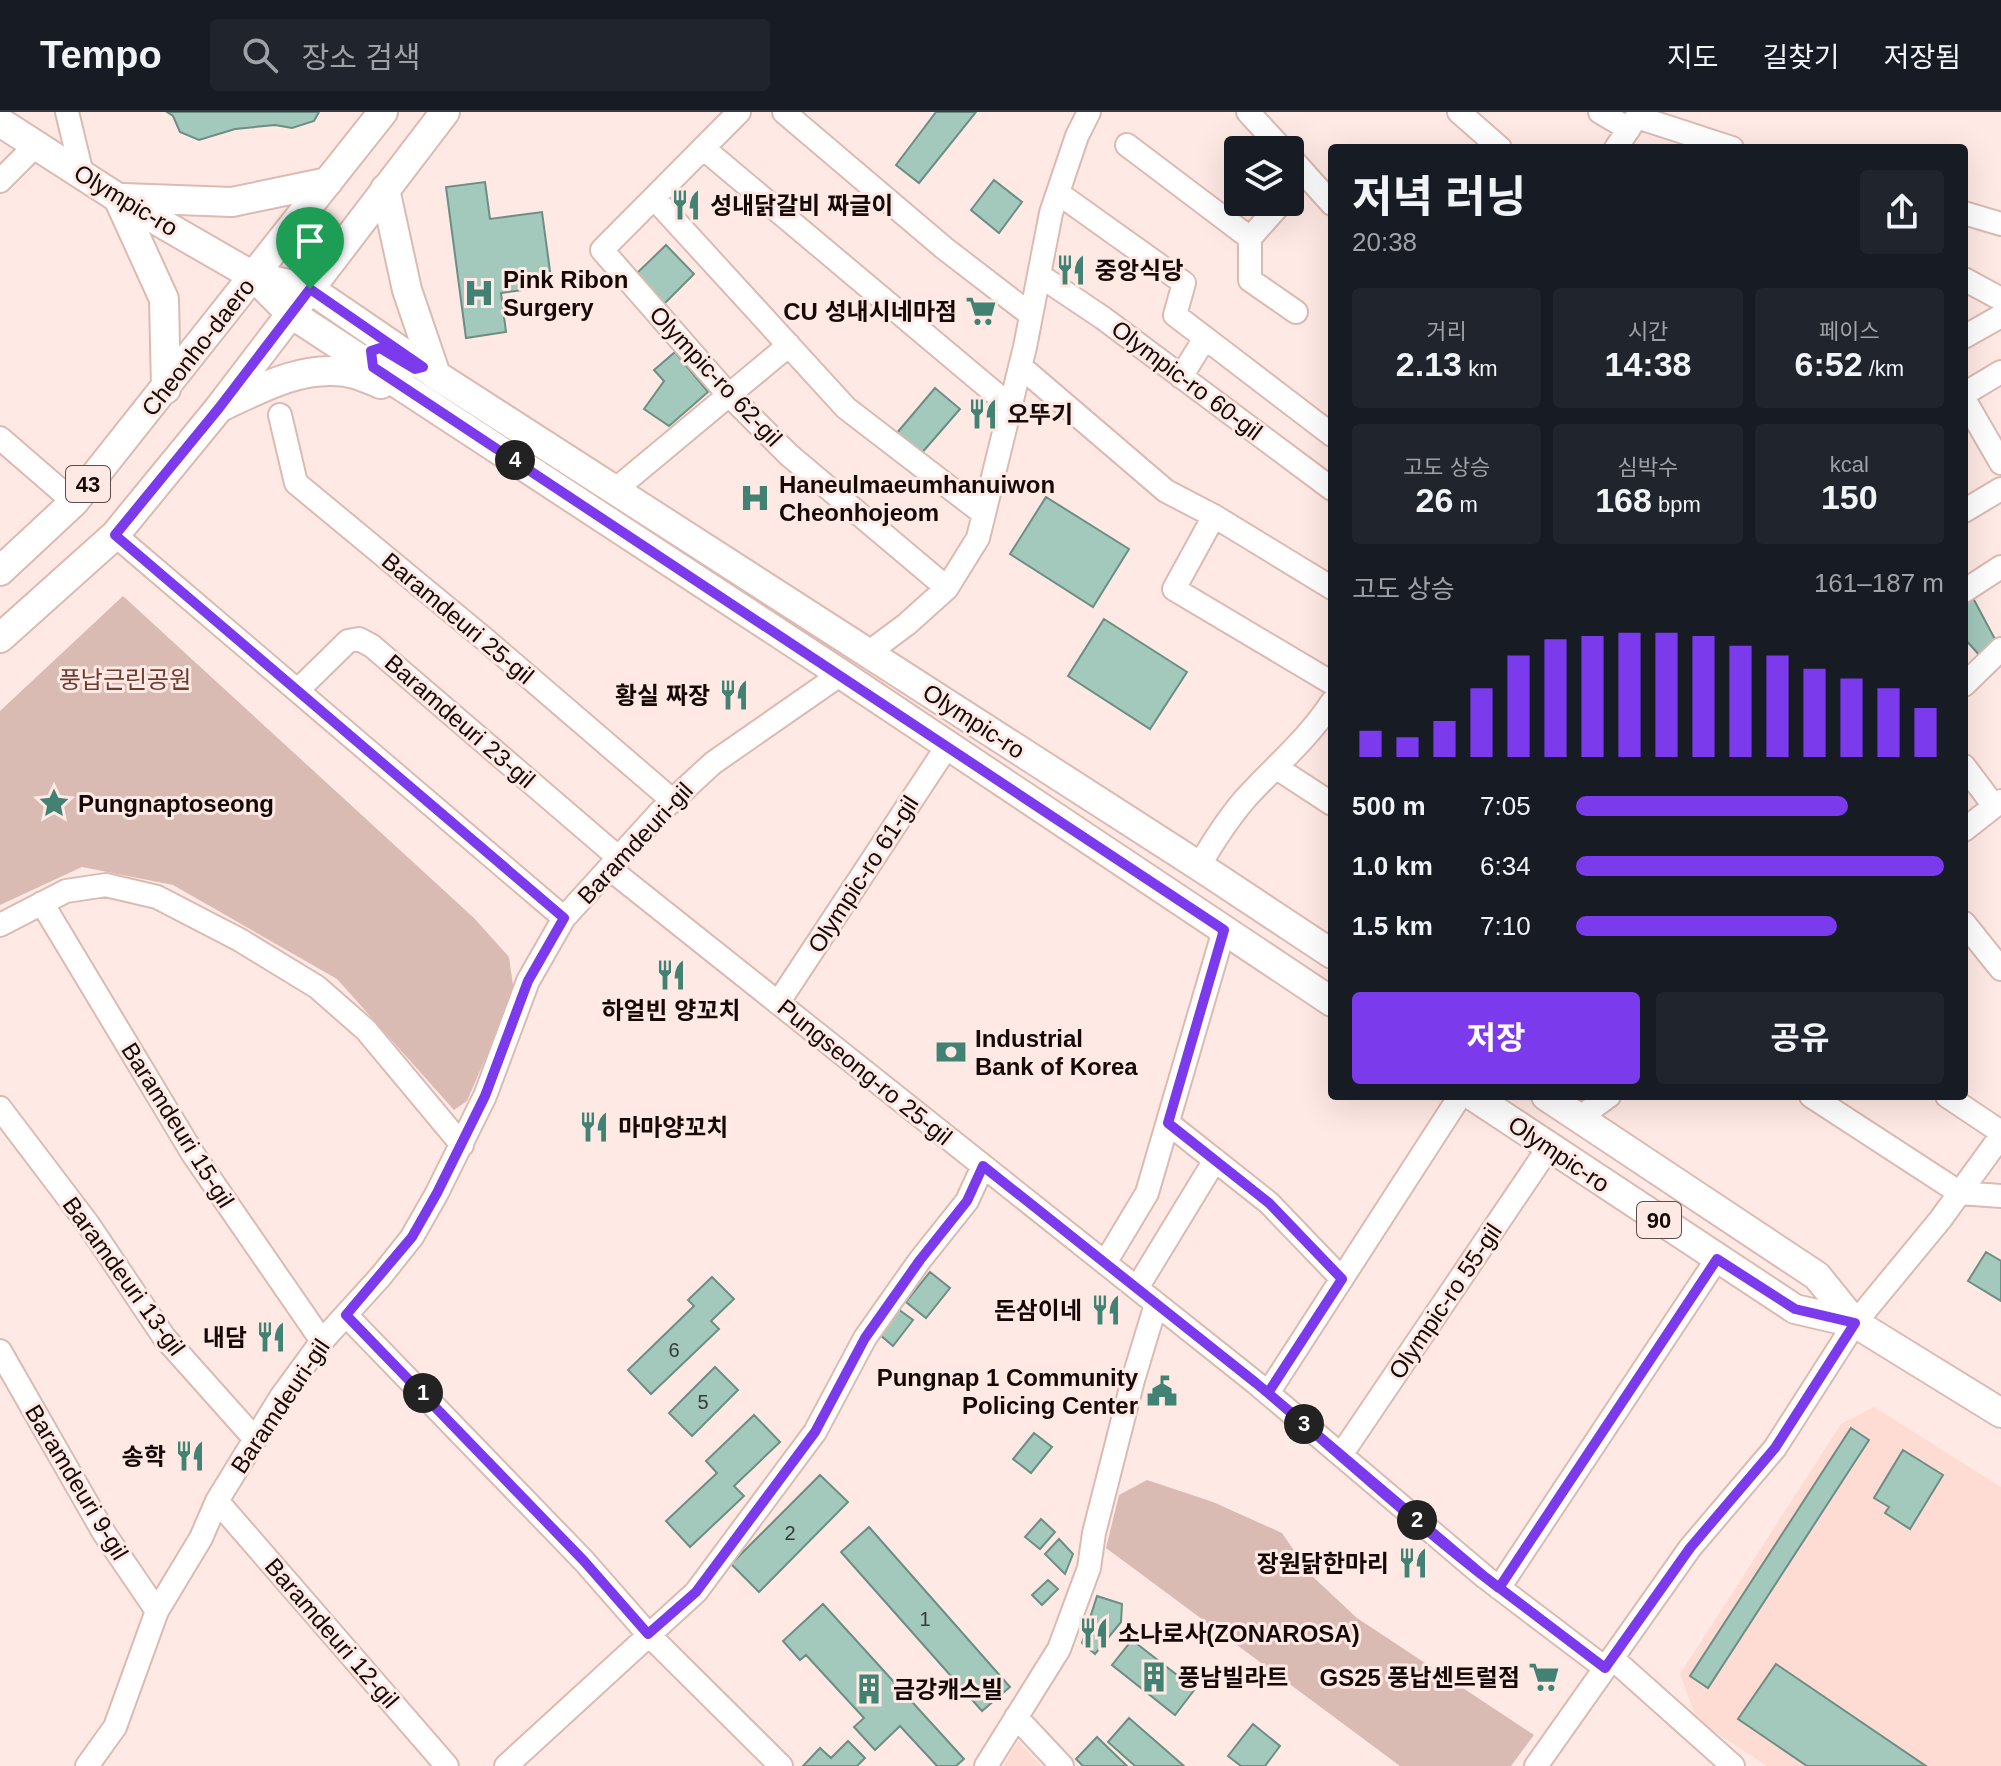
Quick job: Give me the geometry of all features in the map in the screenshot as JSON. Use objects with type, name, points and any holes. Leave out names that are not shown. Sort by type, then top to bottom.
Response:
[{"type":"main road","name":"Cheonho-daero","points":[[0,571],[74,502],[383,112]]},
{"type":"main road","name":"43","points":[[0,638],[115,535],[219,408],[445,112]]},
{"type":"main road","name":"Olympic-ro","points":[[0,122],[118,198],[253,276],[290,313],[373,367],[426,379],[616,489],[1328,951]]},
{"type":"main road","points":[[166,389],[164,299],[118,198],[232,202],[328,182]]},
{"type":"main road","points":[[219,408],[272,383],[304,373],[345,372],[426,379],[385,189]]},
{"type":"main road","name":"Olympic-ro","points":[[253,276],[310,289],[426,379],[841,674],[1328,999]]},
{"type":"main road","name":"Olympic-ro","points":[[1479,1100],[1795,1309],[1855,1323],[2001,1413]]},
{"type":"main road","name":"Olympic-ro","points":[[1552,1100],[1817,1276],[1855,1323]]},
{"type":"street","points":[[67,112],[82,174]]},
{"type":"street","points":[[739,112],[654,198],[846,408],[984,514]]},
{"type":"street","points":[[784,112],[944,248],[1031,315]]},
{"type":"street","points":[[868,653],[947,588],[978,538],[1020,366],[1051,213],[1077,136],[1089,112]]},
{"type":"street","points":[[1248,112],[1270,136]]},
{"type":"street","points":[[1600,112],[1719,144]]},
{"type":"street","points":[[1463,113],[1496,144]]},
{"type":"street","points":[[1619,144],[1635,119]]},
{"type":"street","points":[[0,181],[36,145]]},
{"type":"street","points":[[1127,145],[1250,238]]},
{"type":"street","points":[[703,148],[1009,405]]},
{"type":"street","points":[[1304,173],[1328,200]]},
{"type":"street","name":"Olympic-ro 60-gil","points":[[1058,193],[1184,283],[1175,315],[1328,432]]},
{"type":"street","name":"Olympic-ro 62-gil","points":[[654,198],[602,250],[728,394],[789,455],[947,588]]},
{"type":"street","points":[[1971,215],[2001,224]]},
{"type":"street","points":[[1270,216],[1250,238],[1250,280],[1296,312]]},
{"type":"street","name":"Olympic-ro 60-gil","points":[[1039,275],[1103,318],[1328,486]]},
{"type":"street","points":[[1968,281],[2001,299]]},
{"type":"street","points":[[1968,335],[2001,316]]},
{"type":"street","points":[[1181,377],[1205,338]]},
{"type":"street","points":[[616,489],[789,345]]},
{"type":"street","points":[[1020,366],[1166,491],[1214,516],[1328,586]]},
{"type":"street","points":[[1968,394],[2001,372]]},
{"type":"street","points":[[1968,404],[2001,463]]},
{"type":"street","name":"Baramdeuri 25-gil","points":[[280,415],[296,483],[672,800]]},
{"type":"street","points":[[0,438],[74,502]]},
{"type":"street","points":[[1968,509],[2001,489]]},
{"type":"street","points":[[1214,516],[1174,589],[1328,681]]},
{"type":"street","points":[[115,535],[564,918]]},
{"type":"street","points":[[1968,588],[2001,567]]},
{"type":"street","name":"Baramdeuri 23-gil","points":[[299,689],[348,641],[359,639],[372,646],[615,864]]},
{"type":"street","points":[[1968,681],[2001,649]]},
{"type":"street","name":"Baramdeuri-gil","points":[[87,1766],[115,1727],[157,1611],[255,1439],[322,1341],[412,1237],[462,1145],[485,1096],[528,981],[564,918],[672,800],[713,763],[841,674]]},
{"type":"street","points":[[1199,866],[1230,818],[1328,712]]},
{"type":"street","name":"Olympic-ro 61-gil","points":[[778,1003],[948,745]]},
{"type":"street","points":[[1277,768],[1328,801]]},
{"type":"street","points":[[1968,770],[1999,803],[1968,827]]},
{"type":"street","name":"Pungseong-ro 25-gil","points":[[615,864],[778,1003],[1268,1393],[1499,1588],[1608,1663],[1733,1766]]},
{"type":"street","points":[[0,925],[66,891],[106,885],[157,897],[317,987],[366,1030],[462,1145]]},
{"type":"street","name":"Baramdeuri 15-gil","points":[[42,903],[193,1154],[322,1341]]},
{"type":"street","points":[[1968,928],[2001,969]]},
{"type":"street","points":[[1105,1263],[1147,1193],[1224,930]]},
{"type":"street","points":[[1268,1393],[1457,1100]]},
{"type":"street","points":[[1579,1118],[1604,1100]]},
{"type":"street","points":[[1817,1100],[1960,1193],[2001,1196]]},
{"type":"street","points":[[1536,1766],[1690,1548],[1775,1448],[1855,1323],[1960,1193],[2001,1134],[1953,1100]]},
{"type":"street","name":"Baramdeuri 13-gil","points":[[0,1108],[88,1224],[164,1337],[255,1439]]},
{"type":"street","points":[[1168,1123],[1269,1203],[1342,1279]]},
{"type":"street","name":"Olympic-ro 55-gil","points":[[1341,1455],[1549,1147]]},
{"type":"street","points":[[1137,1288],[1215,1160]]},
{"type":"street","points":[[506,1766],[696,1592],[815,1432],[865,1338],[920,1260],[967,1201],[983,1166]]},
{"type":"street","points":[[1499,1588],[1717,1259]]},
{"type":"street","points":[[986,1766],[1059,1649],[1089,1568],[1094,1533],[1156,1304]]},
{"type":"street","points":[[346,1315],[584,1561],[648,1634],[781,1766]]},
{"type":"street","name":"Baramdeuri 9-gil","points":[[0,1351],[104,1533],[157,1611]]},
{"type":"street","name":"Baramdeuri 12-gil","points":[[217,1501],[447,1766]]},
{"type":"street","points":[[1016,1717],[1062,1766]]},
{"type":"shaded area","points":[[1874,1407],[2001,1487],[2001,1766],[1767,1766],[1697,1720],[1680,1674],[1841,1424]]},
{"type":"shaded area","points":[[1018,1741],[1041,1766],[1003,1766]]},
{"type":"green space","name":"풍납근린공원","points":[[123,596],[474,918],[509,957],[514,992],[467,1101],[454,1110],[337,979],[173,885],[82,867],[0,905],[0,711]]},
{"type":"green space","points":[[1147,1480],[1213,1502],[1282,1533],[1311,1575],[1357,1618],[1534,1735],[1511,1766],[1400,1766],[1106,1548],[1119,1495]]},
{"type":"building","points":[[167,112],[319,112],[314,121],[292,128],[275,125],[235,129],[199,140],[180,132],[173,116]]},
{"type":"building","points":[[936,112],[976,112],[919,183],[896,165]]},
{"type":"building","points":[[994,180],[1022,202],[999,233],[971,210]]},
{"type":"building","points":[[485,182],[490,219],[542,212],[552,286],[501,293],[506,332],[466,338],[446,187]]},
{"type":"building","points":[[666,245],[694,274],[660,308],[633,277]]},
{"type":"building","points":[[675,352],[708,392],[669,426],[644,409],[664,381],[654,370]]},
{"type":"building","points":[[935,388],[960,409],[920,455],[896,434]]},
{"type":"building","points":[[1046,497],[1129,549],[1093,607],[1010,554]]},
{"type":"building","points":[[1973,598],[1996,641],[1981,657],[1968,642],[1968,601]]},
{"type":"building","points":[[1104,619],[1187,672],[1150,729],[1068,676]]},
{"type":"building","points":[[1986,1252],[2001,1261],[2001,1301],[1968,1281]]},
{"type":"building","points":[[930,1272],[950,1288],[926,1318],[906,1302]]},
{"type":"building","points":[[712,1277],[734,1299],[711,1321],[719,1329],[651,1394],[628,1370],[694,1306],[688,1300]]},
{"type":"building","points":[[898,1309],[913,1320],[893,1346],[879,1334]]},
{"type":"building","points":[[715,1367],[738,1390],[692,1436],[669,1413]]},
{"type":"building","points":[[754,1415],[780,1442],[734,1486],[744,1496],[690,1547],[666,1521],[717,1473],[706,1461]]},
{"type":"building","points":[[1851,1428],[1869,1440],[1708,1688],[1690,1676]]},
{"type":"building","points":[[1034,1433],[1052,1447],[1031,1473],[1013,1459]]},
{"type":"building","points":[[1903,1450],[1943,1475],[1910,1529],[1885,1513],[1889,1507],[1874,1498]]},
{"type":"building","points":[[820,1475],[848,1502],[759,1592],[731,1564]]},
{"type":"building","points":[[1041,1519],[1055,1532],[1040,1549],[1025,1537]]},
{"type":"building","points":[[869,1527],[1010,1687],[982,1711],[841,1552]]},
{"type":"building","points":[[1059,1539],[1073,1554],[1065,1574],[1045,1554]]},
{"type":"building","points":[[1048,1580],[1058,1589],[1042,1605],[1032,1595]]},
{"type":"building","points":[[1097,1596],[1122,1604],[1121,1622],[1095,1654],[1082,1643]]},
{"type":"building","name":"금강캐스빌","points":[[823,1604],[964,1759],[956,1766],[937,1766],[900,1726],[875,1750],[854,1727],[864,1718],[806,1655],[800,1660],[783,1641]]},
{"type":"building","name":"풍남빌라트","points":[[1132,1640],[1195,1689],[1175,1715],[1112,1665]]},
{"type":"building","points":[[1776,1664],[1926,1766],[1807,1766],[1738,1719]]},
{"type":"building","points":[[1129,1718],[1184,1766],[1135,1766],[1108,1742]]},
{"type":"building","points":[[1253,1724],[1280,1746],[1265,1766],[1241,1766],[1228,1756]]},
{"type":"building","points":[[1097,1737],[1127,1766],[1083,1766],[1076,1759]]},
{"type":"building","points":[[848,1741],[865,1758],[857,1766],[803,1766],[820,1748],[831,1758]]},
{"type":"place","name":"성내닭갈비 짜글이","points":[[686,205]]},
{"type":"place","name":"중앙식당","points":[[1071,270]]},
{"type":"place","name":"Pink Ribon Surgery","points":[[479,293]]},
{"type":"place","name":"CU 성내시네마점","points":[[981,311]]},
{"type":"place","name":"오뚜기","points":[[983,414]]},
{"type":"place","name":"Haneulmaeumhanuiwon Cheonhojeom","points":[[755,498]]},
{"type":"place","name":"황실 짜장","points":[[734,695]]},
{"type":"place","name":"Pungnaptoseong","points":[[54,803]]},
{"type":"place","name":"하얼빈 양꼬치","points":[[671,975]]},
{"type":"place","name":"Industrial Bank of Korea","points":[[951,1052]]},
{"type":"place","name":"마마양꼬치","points":[[594,1127]]},
{"type":"place","name":"돈삼이네","points":[[1106,1310]]},
{"type":"place","name":"내담","points":[[271,1337]]},
{"type":"place","name":"Pungnap 1 Community Policing Center","points":[[1162,1391]]},
{"type":"place","name":"송학","points":[[190,1456]]},
{"type":"place","name":"장원닭한마리","points":[[1413,1563]]},
{"type":"place","name":"소나로사(ZONAROSA)","points":[[1094,1633]]},
{"type":"place","name":"풍남빌라트","points":[[1154,1677]]},
{"type":"place","name":"GS25 풍납센트럴점","points":[[1544,1677]]},
{"type":"place","name":"금강캐스빌","points":[[869,1689]]},
{"type":"route","points":[[310,289],[219,408],[115,535],[564,918],[528,981],[485,1096],[437,1193],[412,1237],[346,1315],[584,1561],[648,1634],[696,1592],[815,1432],[865,1338],[920,1260],[967,1201],[983,1166],[1256,1383],[1411,1515],[1485,1577],[1499,1588],[1717,1259],[1795,1309],[1855,1323],[1775,1448],[1690,1548],[1605,1668],[1485,1577],[1268,1393],[1342,1279],[1269,1203],[1168,1123],[1224,930],[373,367],[371,351],[380,348],[415,369],[423,367],[310,289]]}]
